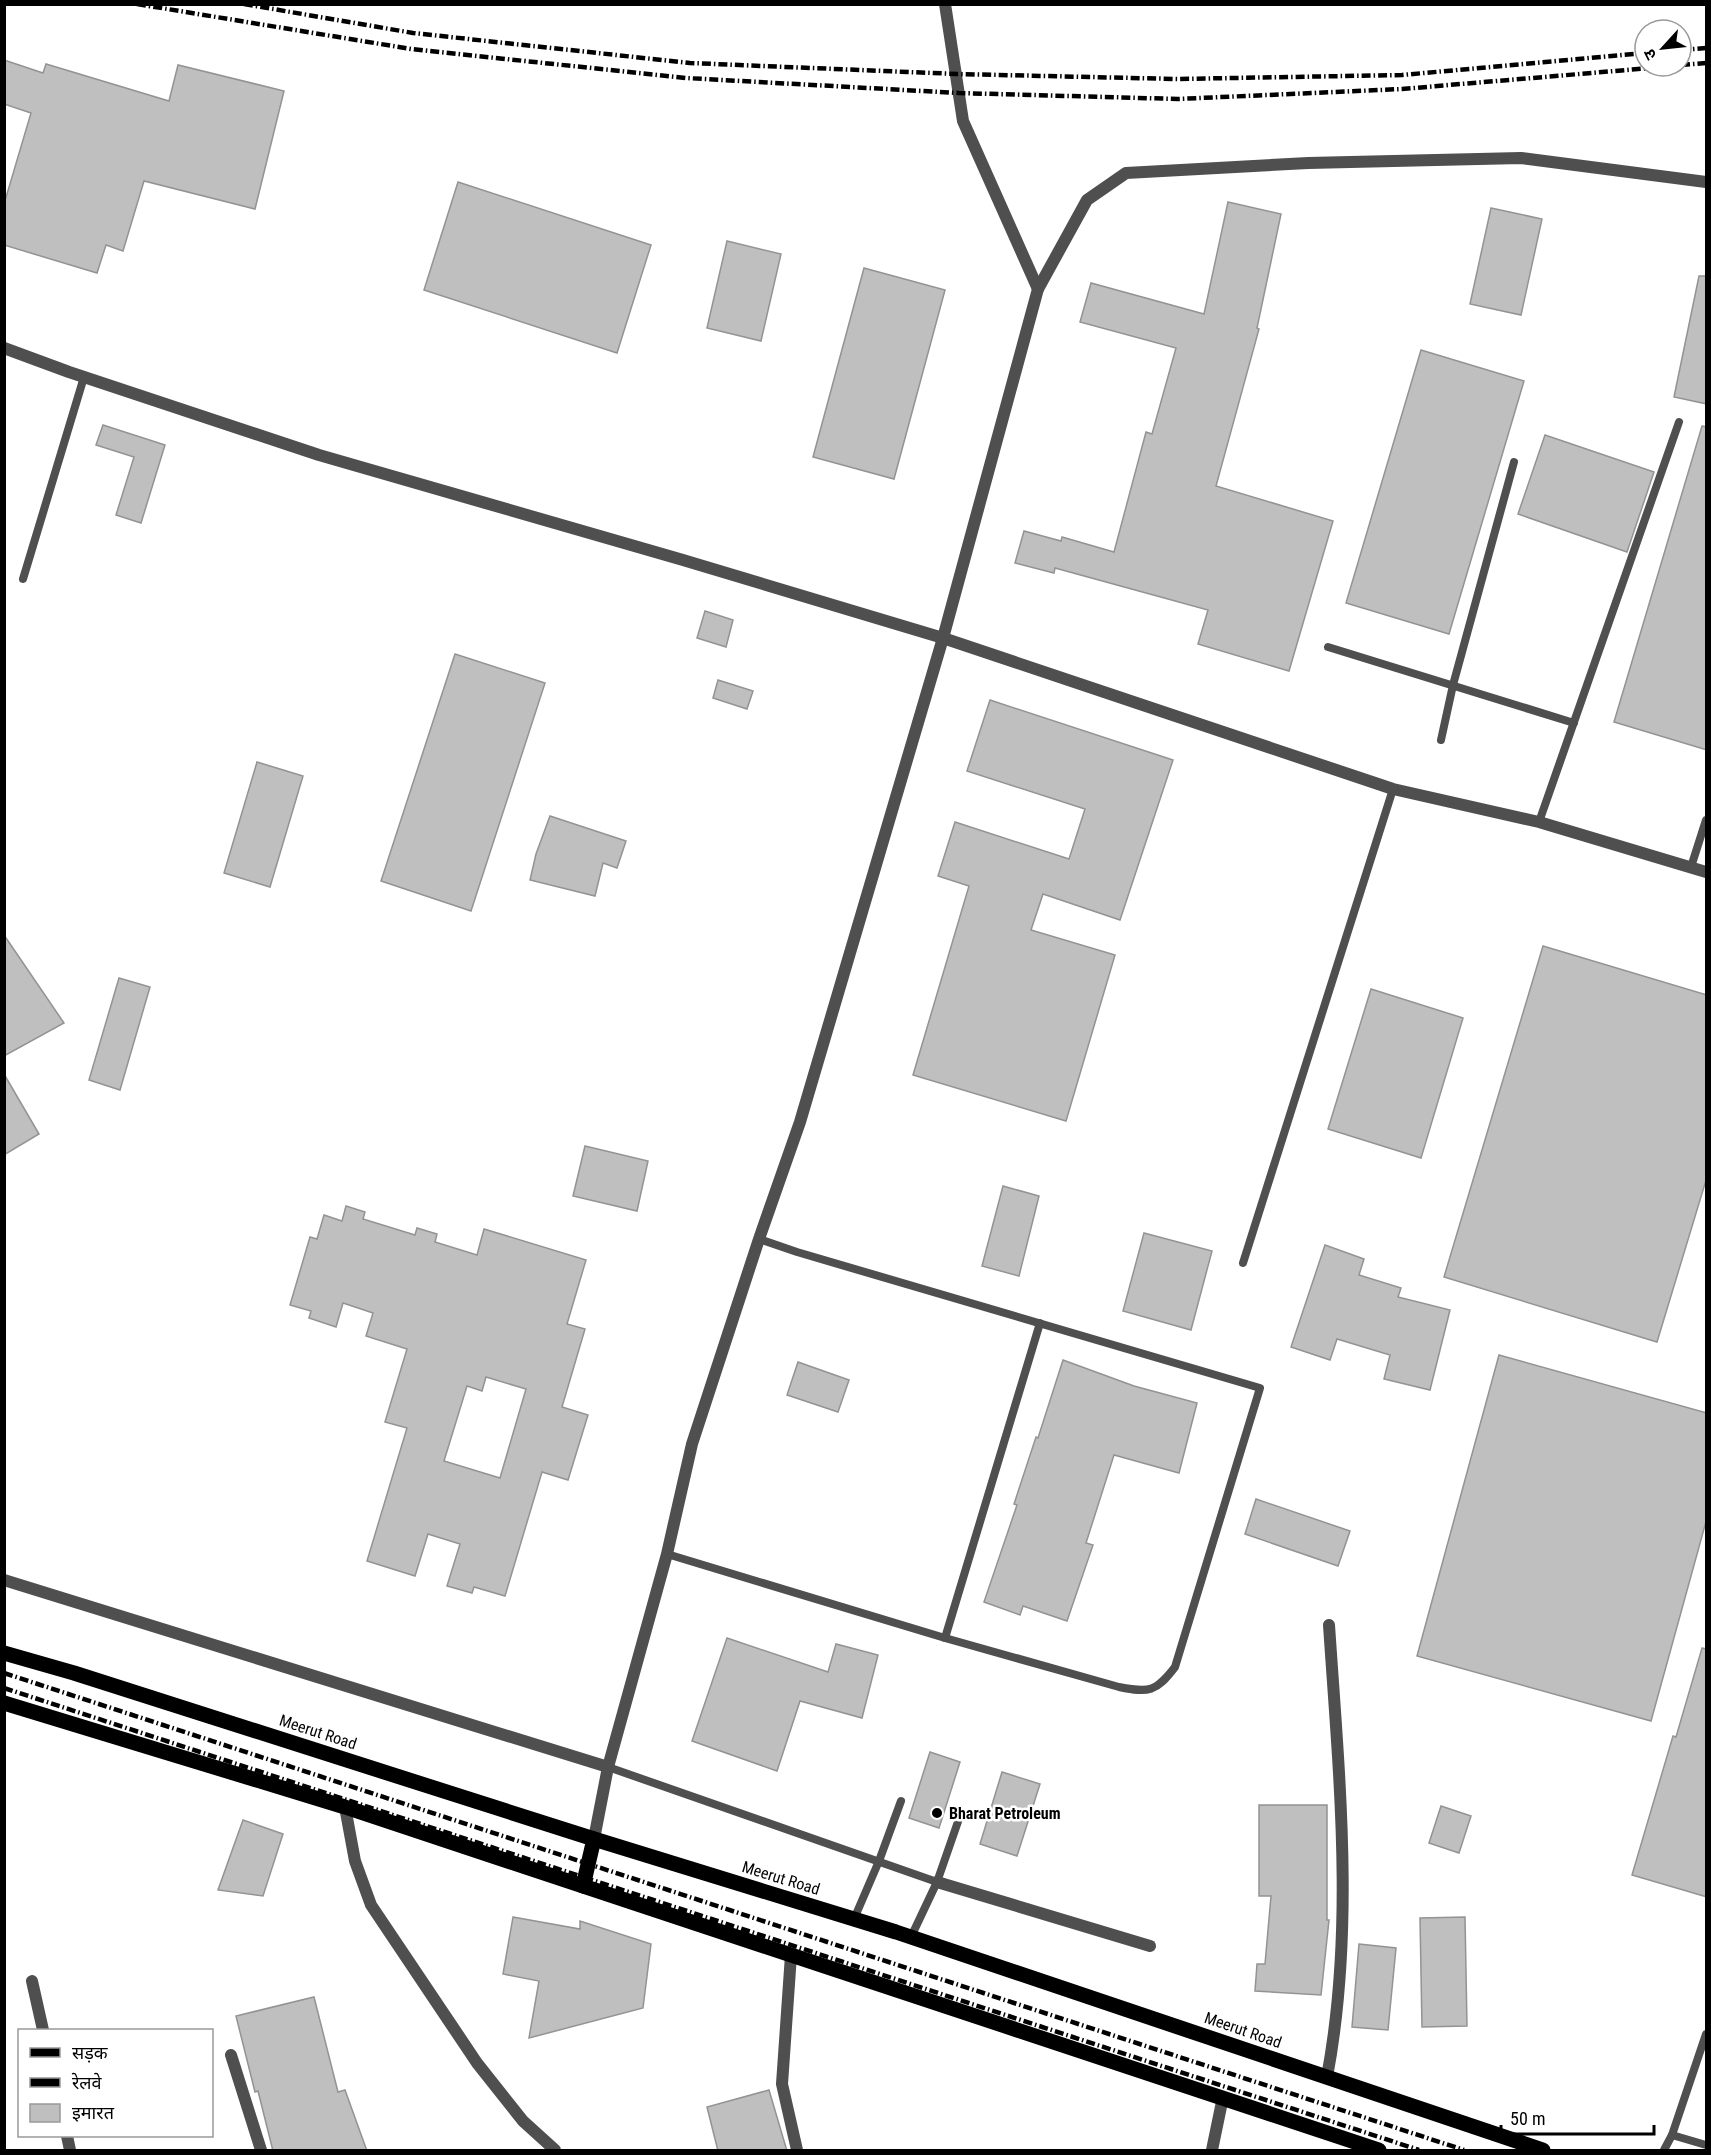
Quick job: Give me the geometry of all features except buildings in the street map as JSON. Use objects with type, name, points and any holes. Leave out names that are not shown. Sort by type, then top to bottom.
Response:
[{"type":"main road","name":"Meerut Road","points":[[4,1653],[86,1676],[594,1839],[911,1937],[1543,2151]]},
{"type":"main road","points":[[4,1703],[345,1807],[1223,2097],[1379,2151]]},
{"type":"main road","points":[[583,1886],[594,1839]]},
{"type":"street","points":[[945,4],[963,121],[1038,289]]},
{"type":"street","points":[[594,1839],[608,1767],[667,1554],[692,1444],[800,1122],[943,638],[1038,289],[1087,200],[1126,173],[1308,163],[1521,158],[1707,182]]},
{"type":"street","points":[[4,348],[84,378],[320,455],[943,638],[1393,789],[1539,822],[1707,872]]},
{"type":"street","points":[[4,1580],[608,1767]]},
{"type":"street","points":[[1327,2077],[1334,2043],[1344,1915],[1339,1778],[1329,1625]]},
{"type":"street","points":[[345,1807],[355,1861],[371,1905],[477,2063],[523,2121],[555,2151]]},
{"type":"street","points":[[937,1882],[1149,1946]]},
{"type":"street","points":[[791,1955],[782,2084],[797,2151]]},
{"type":"street","points":[[32,1981],[43,2029]]},
{"type":"street","points":[[231,2055],[261,2151]]},
{"type":"street","points":[[1212,2151],[1223,2097]]},
{"type":"lane","points":[[23,579],[84,378]]},
{"type":"lane","points":[[1539,822],[1679,422]]},
{"type":"lane","points":[[1441,740],[1453,685],[1514,462]]},
{"type":"lane","points":[[1329,647],[1574,723]]},
{"type":"lane","points":[[1243,1263],[1393,789]]},
{"type":"lane","points":[[1691,867],[1707,820]]},
{"type":"lane","points":[[667,1554],[945,1638],[1141,1692],[1162,1685],[1175,1667],[1260,1388],[759,1239]]},
{"type":"lane","points":[[945,1638],[1040,1323]]},
{"type":"lane","points":[[608,1767],[937,1882]]},
{"type":"lane","points":[[854,1919],[901,1801]]},
{"type":"lane","points":[[911,1937],[937,1882],[961,1813]]},
{"type":"lane","points":[[1664,2151],[1672,2135],[1707,2034]]},
{"type":"lane","points":[[1672,2135],[1707,2145]]},
{"type":"railway","points":[[137,4],[411,49],[686,78],[959,93],[1178,99],[1402,89],[1633,69]]},
{"type":"railway","points":[[244,4],[413,33],[690,63],[957,74],[1178,79],[1402,75],[1633,54]]},
{"type":"railway","points":[[1693,49],[1706,48]]},
{"type":"railway","points":[[1693,64],[1706,63]]},
{"type":"railway","points":[[4,1673],[1464,2150]]},
{"type":"railway","points":[[4,1688],[1419,2150]]},
{"type":"place","name":"Bharat Petroleum","points":[[937,1813]]}]
